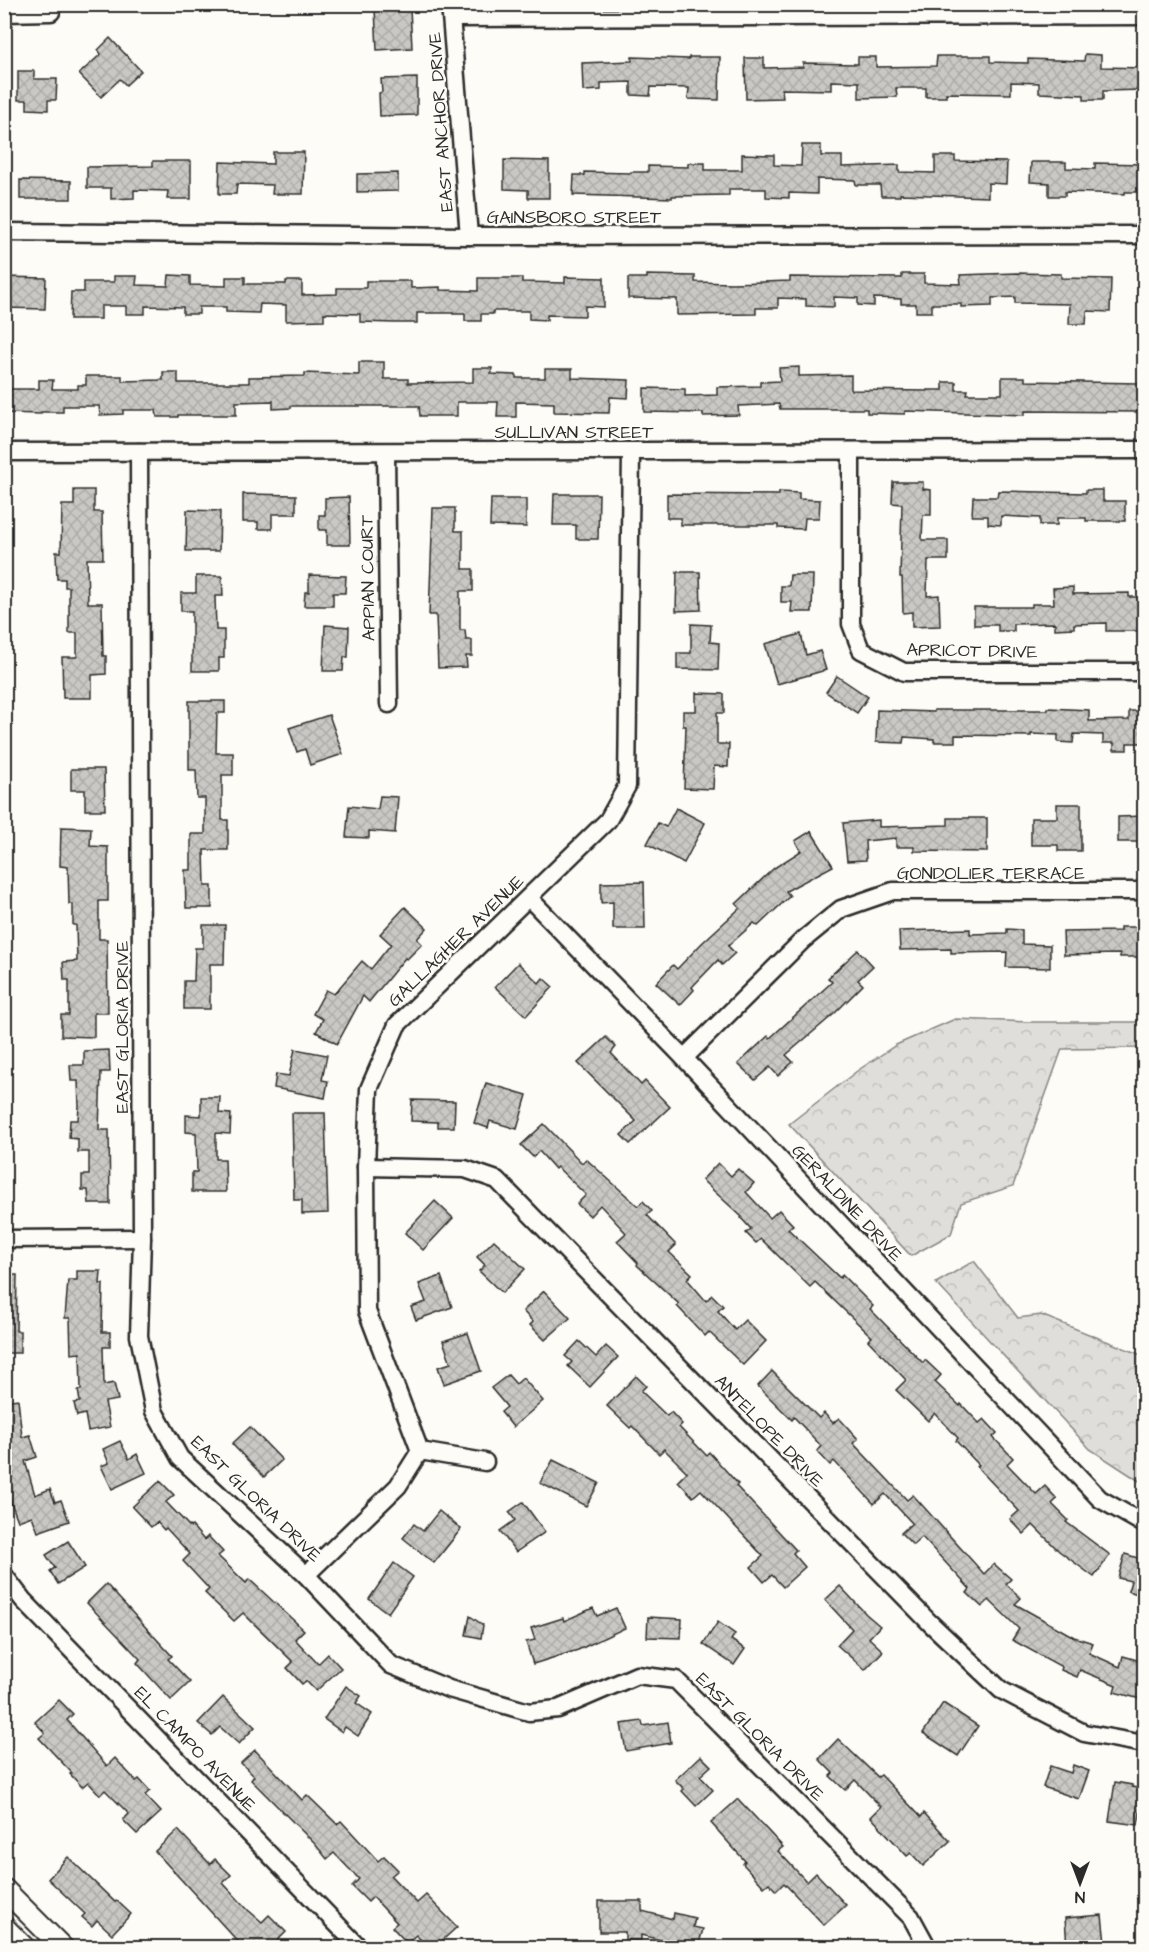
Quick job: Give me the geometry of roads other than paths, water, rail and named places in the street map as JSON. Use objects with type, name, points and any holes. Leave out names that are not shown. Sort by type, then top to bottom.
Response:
[{"type":"street","points":[[451,11],[921,10],[1144,16]]},
{"type":"street","name":"EAST ANCHOR DRIVE","points":[[451,11],[469,236]]},
{"type":"street","points":[[4,13],[51,12]]},
{"type":"street","name":"GAINSBORO STREET","points":[[4,232],[469,236],[1144,236]]},
{"type":"street","name":"SULLIVAN STREET","points":[[4,452],[1144,450]]},
{"type":"street","name":"APRICOT DRIVE","points":[[851,451],[851,624],[861,650],[904,672],[1144,672]]},
{"type":"street","name":"EAST GLORIA DRIVE","points":[[139,452],[142,1238],[139,1336],[154,1411],[180,1458],[306,1575],[391,1665],[449,1689],[529,1712],[558,1709],[637,1675],[676,1680],[911,1917],[928,1947]]},
{"type":"street","name":"APPIAN COURT","points":[[386,452],[389,704]]},
{"type":"street","name":"GALLAGHER AVENUE","points":[[420,1451],[367,1311],[366,1167],[369,1089],[397,1025],[608,820],[627,786],[631,452]]},
{"type":"street","name":"GONDOLIER TERRACE","points":[[684,1058],[803,940],[841,909],[893,891],[1144,891]]},
{"type":"street","name":"GERALDINE DRIVE","points":[[529,898],[684,1058],[1100,1499],[1144,1524]]},
{"type":"street","name":"ANTELOPE DRIVE","points":[[366,1167],[465,1169],[496,1180],[930,1623],[1001,1690],[1084,1733],[1144,1744]]},
{"type":"street","points":[[4,1239],[142,1238]]},
{"type":"street","points":[[306,1575],[398,1486],[420,1451],[485,1462]]},
{"type":"street","name":"EL CAMPO AVENUE","points":[[4,1575],[23,1600],[360,1947]]},
{"type":"street","points":[[4,1889],[63,1947]]},
{"type":"street","points":[[4,1927],[25,1947]]}]
